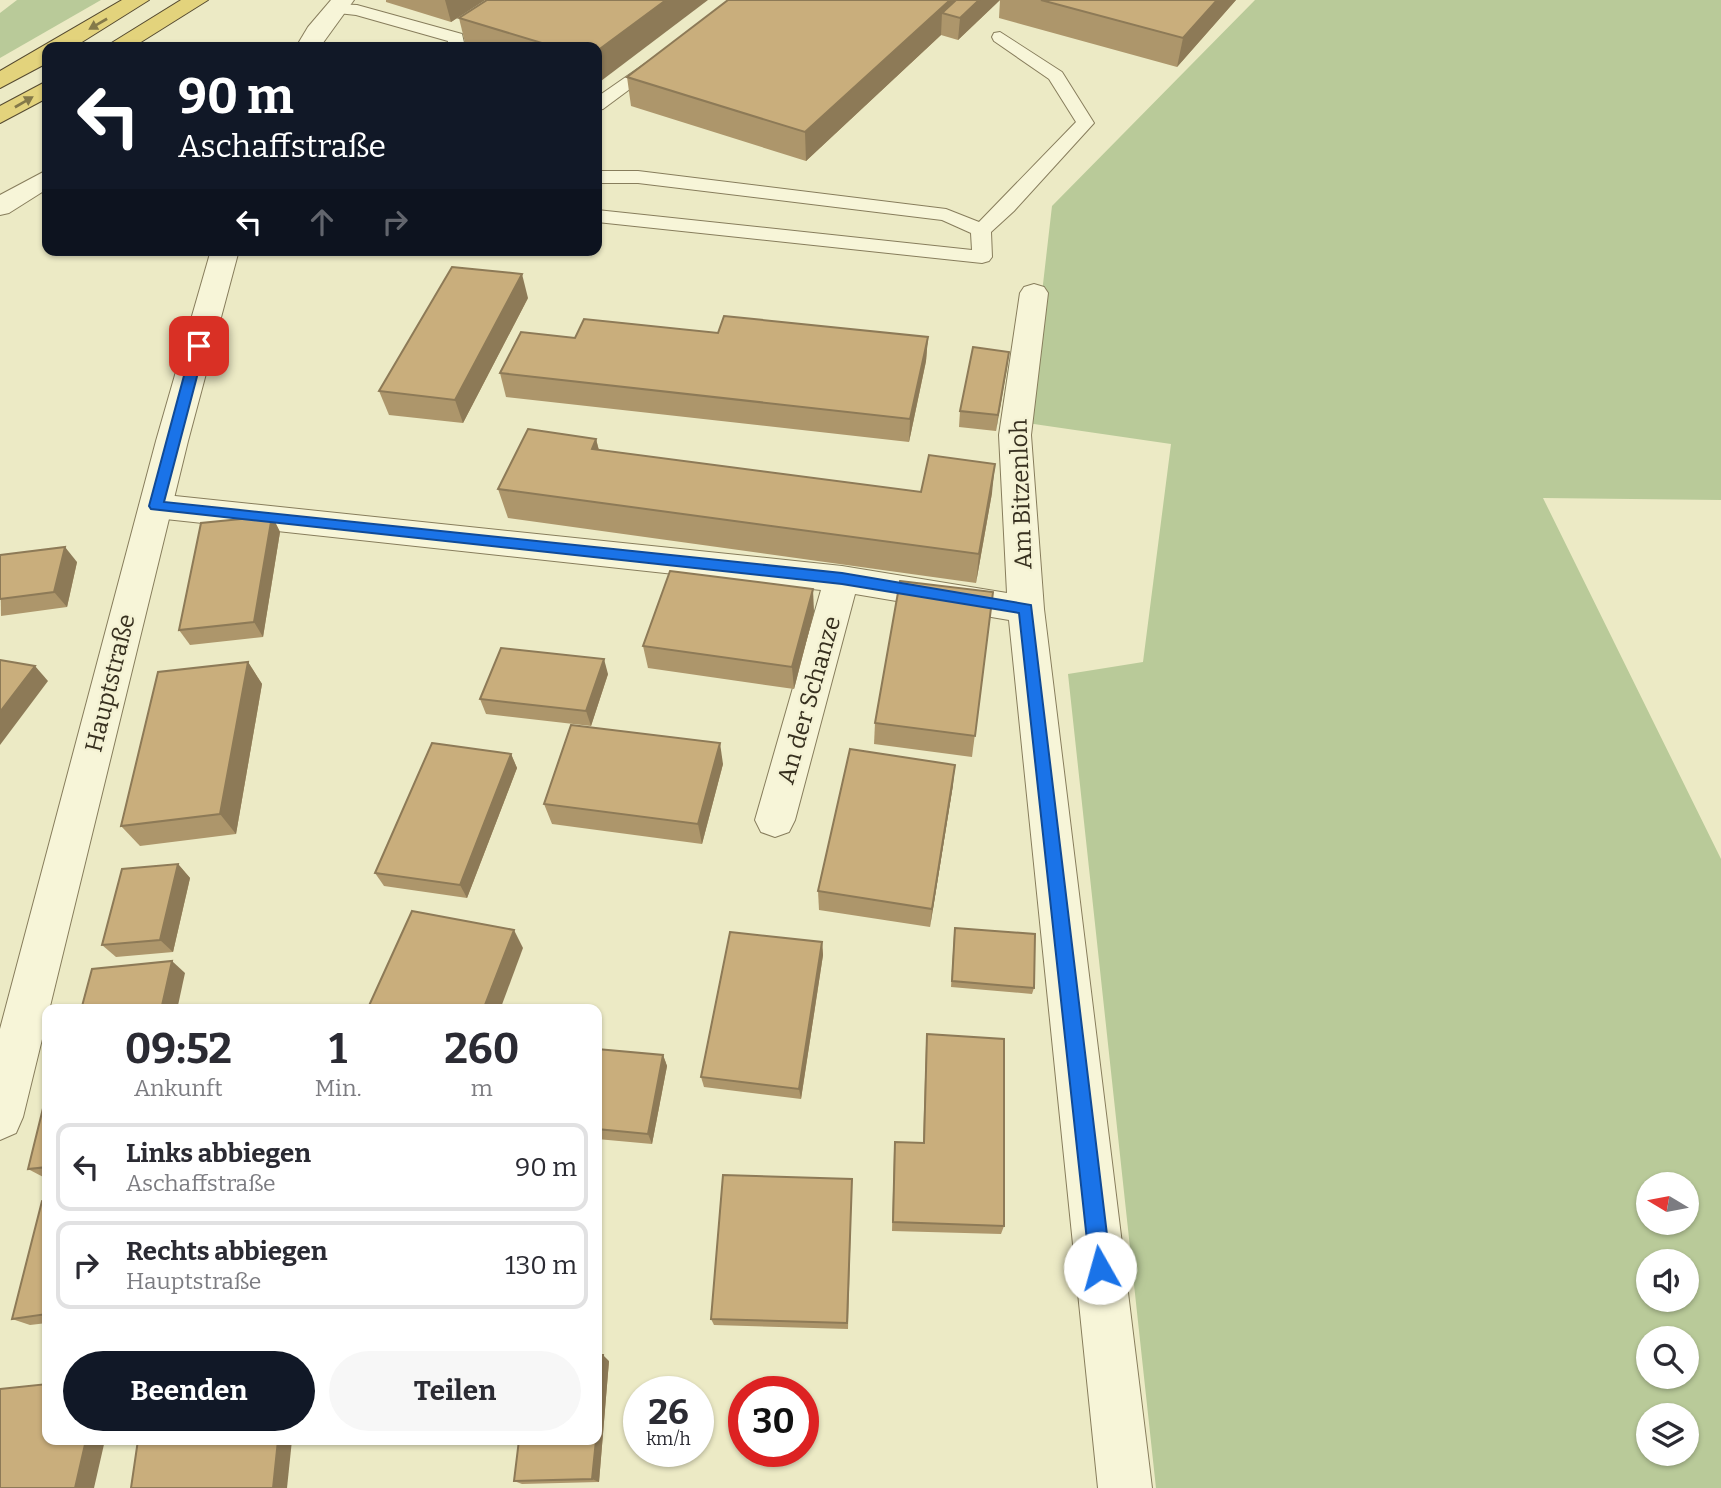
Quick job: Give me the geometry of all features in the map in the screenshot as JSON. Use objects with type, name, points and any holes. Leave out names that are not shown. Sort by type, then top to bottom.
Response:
[{"type":"highway","points":[[67,42],[138,0]]},
{"type":"highway","points":[[126,42],[197,0]]},
{"type":"highway","points":[[0,81],[42,56]]},
{"type":"highway","points":[[0,116],[42,91]]},
{"type":"street","points":[[311,42],[316,32],[339,4]]},
{"type":"street","points":[[0,207],[42,181]]},
{"type":"street","name":"Hauptstraße","points":[[0,1117],[156,506],[223,256]]},
{"type":"street","name":"Am Bitzenloh","points":[[1034,293],[1015,435],[1026,609],[1125,1488]]},
{"type":"street","points":[[156,506],[842,579],[1026,609]]},
{"type":"street","name":"An der Schanze","points":[[775,821],[842,579]]},
{"type":"lane","points":[[339,4],[456,38],[456,42]]},
{"type":"lane","points":[[981,230],[1007,207],[1085,123],[1056,76],[1000,37]]},
{"type":"lane","points":[[602,101],[674,49]]},
{"type":"lane","points":[[602,177],[638,177],[946,215],[981,230]]},
{"type":"lane","points":[[602,217],[982,257],[981,230]]},
{"type":"green space","points":[[17,0],[101,0],[0,58],[0,13]]},
{"type":"green space","points":[[1255,0],[1721,0],[1721,500],[1543,498],[1721,859],[1721,1488],[1156,1488],[1068,674],[1143,662],[1171,444],[1027,423],[1052,206]]},
{"type":"building","points":[[487,0],[666,0],[602,47],[602,42],[538,42],[459,18]]},
{"type":"building","points":[[728,0],[950,0],[805,132],[627,77]]},
{"type":"building","points":[[956,0],[979,0],[960,18],[942,13]]},
{"type":"building","points":[[1041,0],[1217,0],[1183,38]]},
{"type":"building","points":[[452,267],[522,274],[455,400],[379,391]]},
{"type":"building","points":[[724,316],[928,337],[910,419],[500,373],[521,332],[575,338],[584,319],[718,333]]},
{"type":"building","points":[[973,347],[1009,352],[998,415],[960,411]]},
{"type":"building","points":[[528,429],[596,439],[592,449],[921,492],[929,455],[995,464],[979,554],[498,489]]},
{"type":"building","points":[[272,516],[254,622],[179,630],[201,523]]},
{"type":"building","points":[[65,547],[54,592],[0,599],[0,555]]},
{"type":"building","points":[[670,571],[813,589],[792,667],[643,646]]},
{"type":"building","points":[[900,581],[993,592],[975,736],[875,723]]},
{"type":"building","points":[[501,648],[604,659],[586,711],[480,699]]},
{"type":"building","points":[[0,660],[35,666],[0,712]]},
{"type":"building","points":[[248,662],[220,814],[121,826],[158,672]]},
{"type":"building","points":[[571,725],[720,743],[698,824],[544,804]]},
{"type":"building","points":[[432,743],[511,754],[460,885],[375,873]]},
{"type":"building","points":[[850,749],[955,765],[932,909],[818,891]]},
{"type":"building","points":[[178,864],[160,940],[102,945],[122,869]]},
{"type":"building","points":[[412,911],[514,930],[485,1004],[370,1004]]},
{"type":"building","points":[[955,928],[1035,934],[1034,988],[952,981]]},
{"type":"building","points":[[730,932],[822,942],[799,1089],[701,1077]]},
{"type":"building","points":[[172,961],[162,1004],[83,1004],[92,969]]},
{"type":"building","points":[[927,1034],[1004,1039],[1004,1226],[893,1222],[895,1142],[924,1143]]},
{"type":"building","points":[[602,1049],[663,1055],[648,1134],[602,1129]]},
{"type":"building","points":[[42,1112],[42,1168],[28,1169]]},
{"type":"building","points":[[723,1175],[852,1179],[847,1323],[711,1319]]},
{"type":"building","points":[[42,1201],[42,1315],[12,1319]]},
{"type":"building","points":[[42,1385],[42,1445],[85,1445],[75,1488],[0,1488],[0,1389]]},
{"type":"building","points":[[137,1445],[277,1445],[273,1488],[131,1488]]},
{"type":"building","points":[[518,1445],[595,1445],[592,1479],[514,1481]]},
{"type":"route","points":[[199,346],[156,506],[842,579],[1026,609],[1100,1268]]}]
